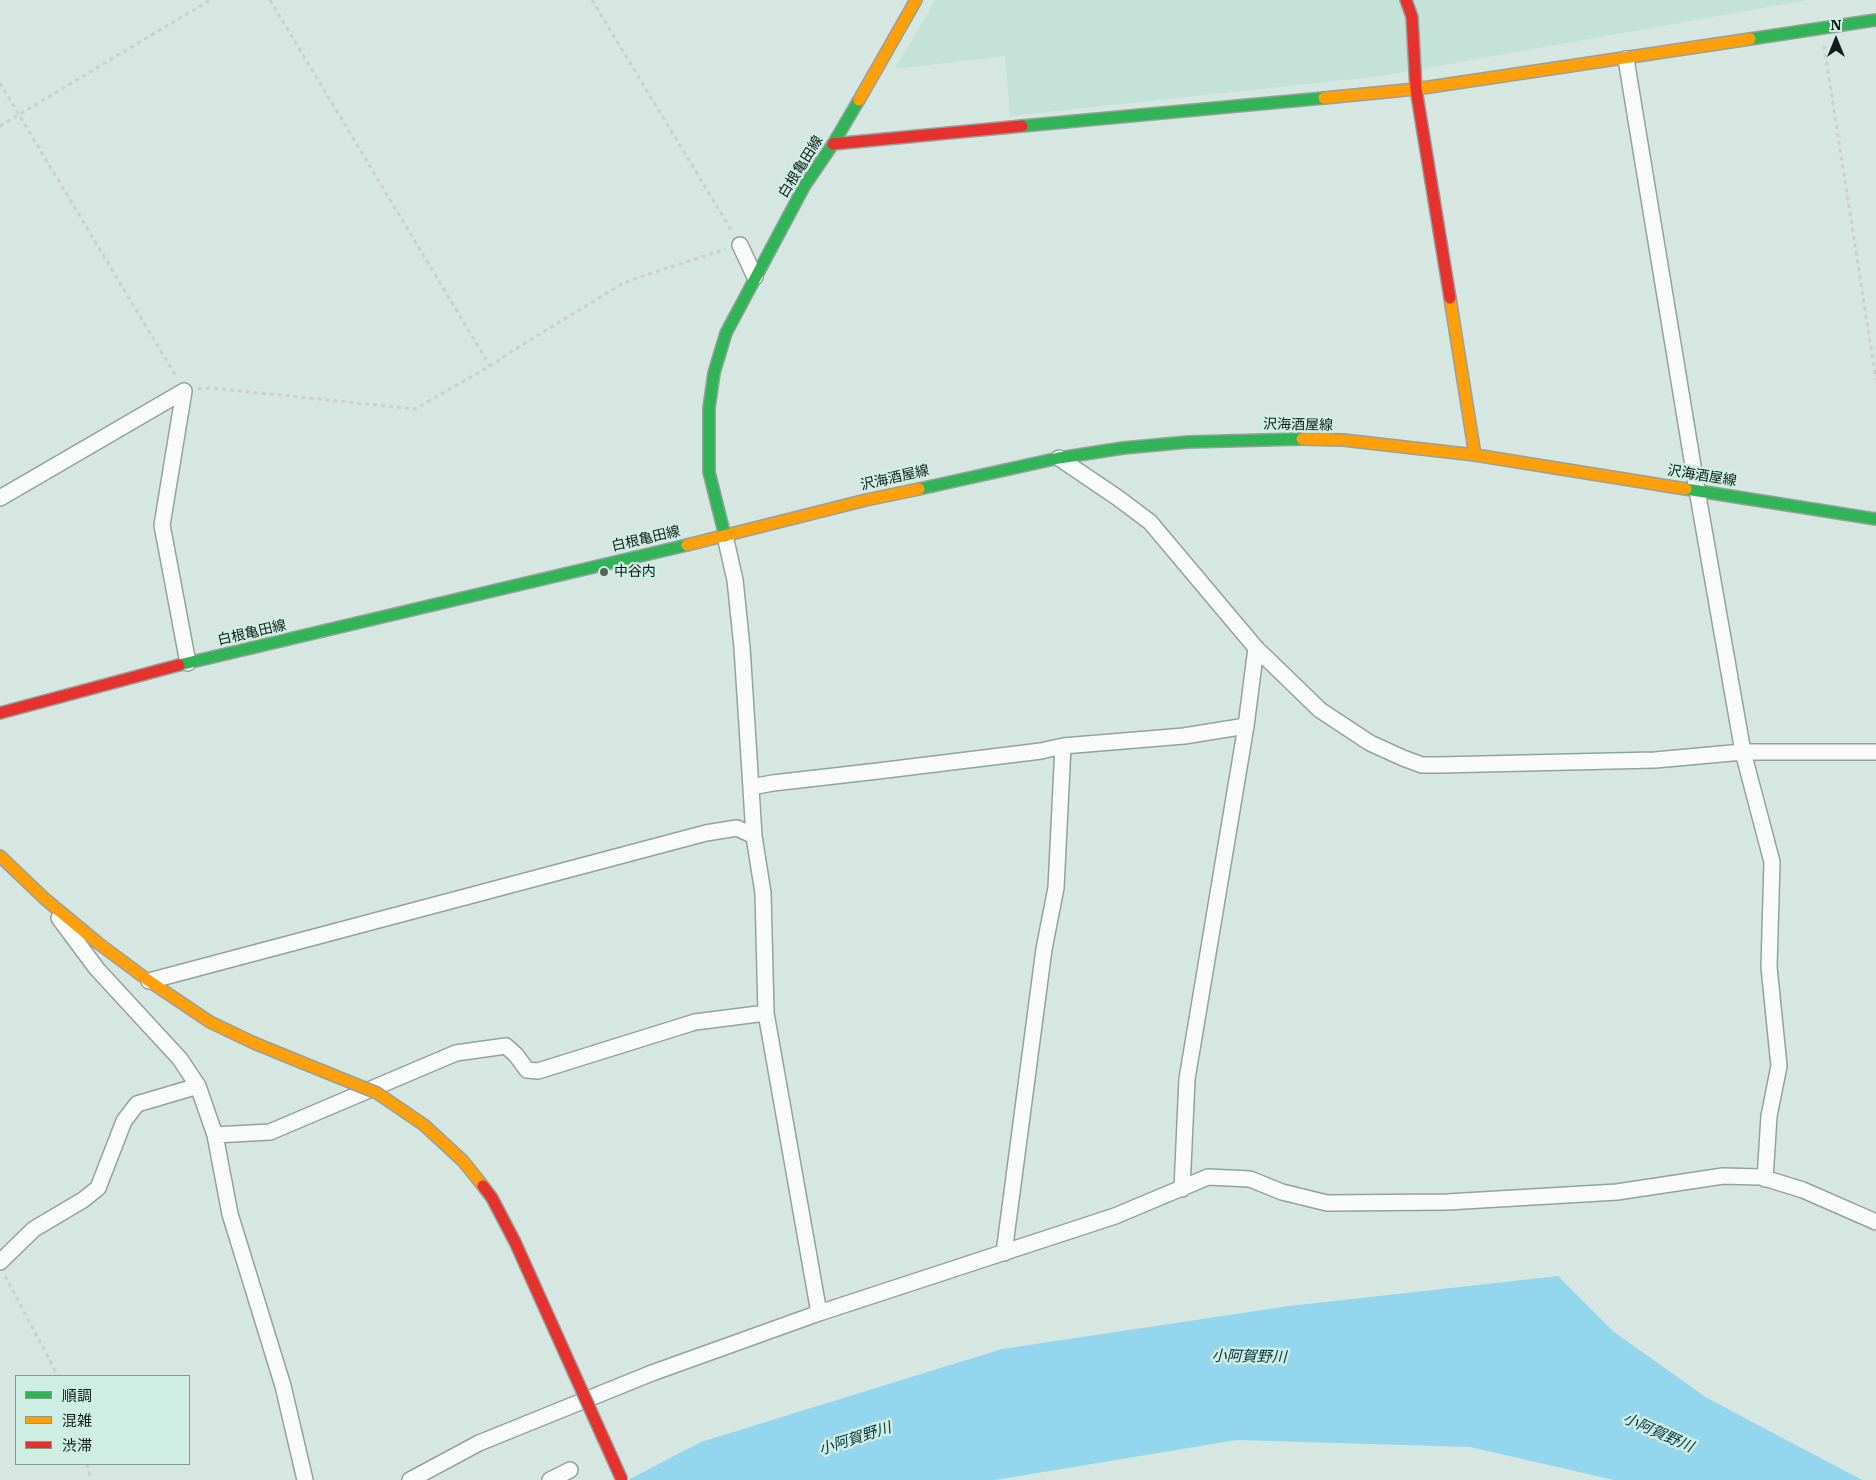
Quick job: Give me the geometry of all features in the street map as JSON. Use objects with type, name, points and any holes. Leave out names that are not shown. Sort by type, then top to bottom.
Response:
[{"type":"main road","name":"白根亀田線","points":[[0,713],[188,663],[724,536],[709,472],[709,408],[714,373],[726,333],[805,185],[834,144],[916,0]]},
{"type":"main road","points":[[1406,0],[1412,17],[1416,89],[1474,455]]},
{"type":"main road","points":[[834,144],[1416,89],[1876,20]]},
{"type":"main road","name":"沢海酒屋線","points":[[724,536],[866,500],[1059,458],[1123,448],[1188,442],[1284,438],[1344,440],[1474,455],[1876,519]]},
{"type":"main road","points":[[0,856],[45,899],[98,943],[149,981],[210,1022],[254,1043],[377,1093],[424,1125],[463,1161],[492,1198],[515,1242],[622,1480]]},
{"type":"street","points":[[1626,59],[1697,490],[1743,752],[1772,862],[1769,967],[1779,1066],[1769,1116],[1764,1179]]},
{"type":"street","points":[[740,245],[755,277]]},
{"type":"street","points":[[0,498],[184,391]]},
{"type":"street","points":[[184,391],[162,525],[188,663]]},
{"type":"street","points":[[1059,458],[1150,522],[1256,648],[1320,710],[1370,743],[1422,765],[1655,760],[1743,752],[1876,752]]},
{"type":"street","points":[[724,536],[735,580],[742,647],[754,836],[763,892],[766,1013],[819,1313]]},
{"type":"street","points":[[1182,1189],[1187,1079],[1246,726],[1256,648]]},
{"type":"street","points":[[751,787],[1063,746],[1184,736],[1246,726]]},
{"type":"street","points":[[1004,1253],[1044,949],[1056,888],[1063,746]]},
{"type":"street","points":[[149,981],[706,833],[737,828],[754,836]]},
{"type":"street","points":[[45,899],[97,969],[180,1059],[198,1086],[216,1135],[230,1214],[283,1386],[305,1480]]},
{"type":"street","points":[[216,1135],[270,1132],[456,1053],[506,1046],[516,1055],[527,1070],[538,1071],[695,1022],[766,1013]]},
{"type":"street","points":[[2,1268],[34,1229],[98,1188],[124,1121],[137,1104],[198,1086]]},
{"type":"street","points":[[410,1480],[479,1443],[652,1373],[819,1313],[1116,1216],[1208,1177],[1250,1179],[1282,1192],[1328,1203],[1437,1202],[1617,1192],[1723,1176],[1761,1177],[1804,1190],[1876,1222]]},
{"type":"street","points":[[550,1480],[570,1470]]},
{"type":"path","points":[[0,126],[210,0]]},
{"type":"path","points":[[270,0],[490,366]]},
{"type":"path","points":[[0,83],[184,391],[211,388],[415,409],[490,366],[622,284],[740,245],[592,0]]},
{"type":"path","points":[[1821,28],[1876,380]]},
{"type":"path","points":[[2,1268],[57,1375]]},
{"type":"path","points":[[87,1465],[91,1480]]},
{"type":"shaded area","points":[[935,0],[1808,0],[1382,76],[1010,116],[1005,56],[895,69]]},
{"type":"water","name":"小阿賀野川","points":[[1558,1276],[1614,1332],[1707,1398],[1862,1480],[1614,1480],[1470,1447],[1237,1440],[995,1480],[628,1480],[701,1442],[1002,1349],[1289,1306]]},
{"type":"traffic: fast","points":[[1750,39],[1876,20]]},
{"type":"traffic: fast","points":[[1022,126],[1324,98]]},
{"type":"traffic: fast","points":[[725,536],[709,472],[709,408],[714,373],[726,333],[805,185],[833,144],[859,100]]},
{"type":"traffic: fast","points":[[919,489],[1059,458],[1123,448],[1188,442],[1302,439]]},
{"type":"traffic: fast","points":[[1686,489],[1876,519]]},
{"type":"traffic: fast","points":[[179,665],[687,545]]},
{"type":"traffic: slow","points":[[859,100],[916,0]]},
{"type":"traffic: slow","points":[[1324,98],[1416,89],[1750,39]]},
{"type":"traffic: slow","points":[[1450,298],[1475,455]]},
{"type":"traffic: slow","points":[[1302,439],[1343,440],[1475,455],[1686,489]]},
{"type":"traffic: slow","points":[[687,545],[866,500],[919,489]]},
{"type":"traffic: slow","points":[[0,856],[45,899],[98,943],[149,981],[210,1022],[303,1063]]},
{"type":"traffic: slow","points":[[303,1063],[377,1093],[424,1125],[463,1161],[483,1186]]},
{"type":"traffic: jam","points":[[1406,0],[1412,17],[1416,89],[1450,298]]},
{"type":"traffic: jam","points":[[833,144],[1022,126]]},
{"type":"traffic: jam","points":[[0,713],[179,665]]},
{"type":"traffic: jam","points":[[483,1186],[492,1198],[515,1242],[622,1480]]},
{"type":"place","name":"中谷内","points":[[604,572]]}]
